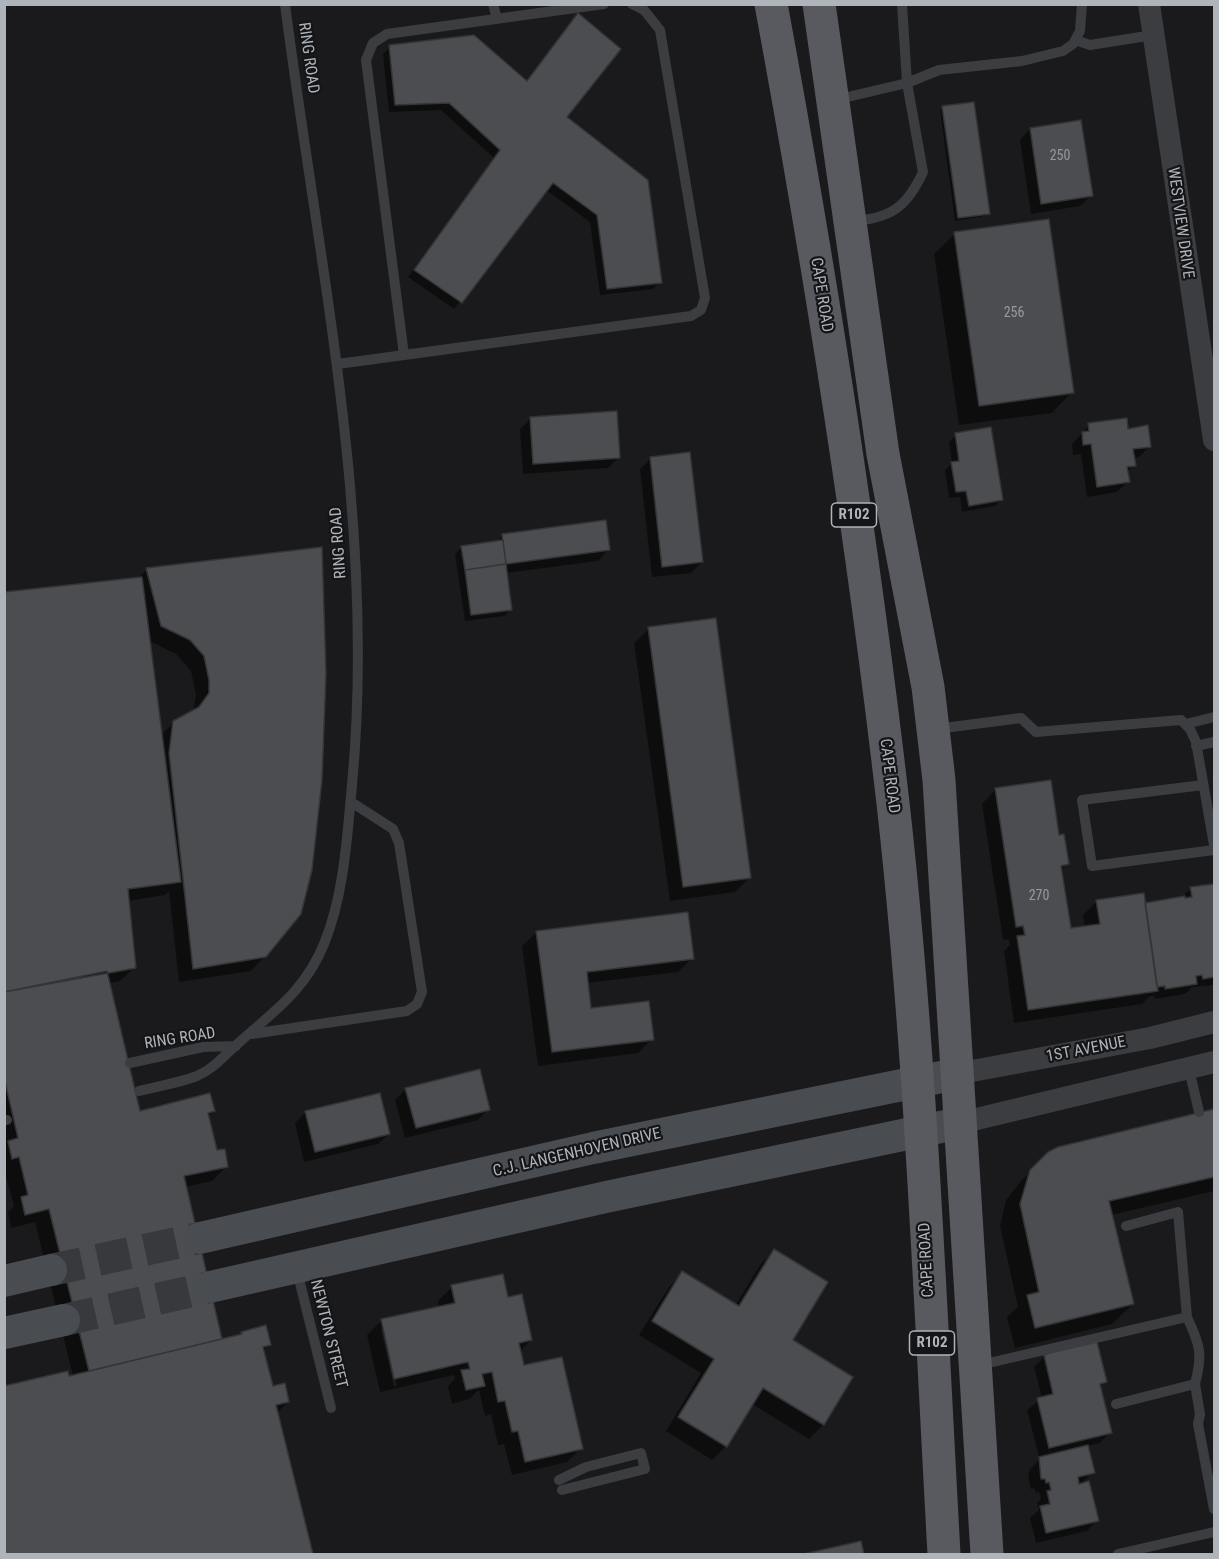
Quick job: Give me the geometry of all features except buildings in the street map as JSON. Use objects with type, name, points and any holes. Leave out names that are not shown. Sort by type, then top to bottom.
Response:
[{"type":"main road","name":"CAPE ROAD","points":[[771,4],[795,135],[848,463],[893,804],[917,1080],[944,1554]]},
{"type":"main road","name":"R102","points":[[819,4],[883,454],[928,687],[939,780],[987,1554]]},
{"type":"main road","name":"C.J. LANGENHOVEN DRIVE","points":[[200,1238],[593,1148],[917,1080],[956,1074]]},
{"type":"main road","points":[[210,1287],[606,1197],[960,1123]]},
{"type":"main road","points":[[4,1281],[51,1270]]},
{"type":"main road","points":[[4,1334],[64,1320]]},
{"type":"street","name":"WESTVIEW DRIVE","points":[[1149,4],[1204,315],[1215,440]]},
{"type":"street","name":"1ST AVENUE","points":[[956,1074],[1150,1038],[1215,1022]]},
{"type":"street","points":[[960,1123],[1215,1062]]},
{"type":"lane","points":[[493,4],[497,19]]},
{"type":"lane","points":[[404,355],[366,60],[373,43],[387,34],[604,4]]},
{"type":"lane","points":[[338,364],[691,316],[701,310],[705,298],[660,30],[644,10],[632,4]]},
{"type":"lane","points":[[849,222],[881,219],[905,201],[923,172],[907,83],[902,4]]},
{"type":"lane","points":[[833,101],[907,83],[939,70],[1039,58],[1064,51],[1075,40],[1082,19],[1082,4]]},
{"type":"lane","name":"RING ROAD","points":[[139,1091],[196,1076],[215,1066],[278,1012],[302,983],[324,945],[336,903],[347,840],[356,742],[356,556],[338,364],[316,235],[287,7]]},
{"type":"lane","points":[[1075,40],[1090,45],[1154,35]]},
{"type":"lane","points":[[1186,724],[1215,717]]},
{"type":"lane","points":[[933,730],[1020,718],[1036,732],[1166,719],[1181,720],[1186,724],[1196,746],[1215,845]]},
{"type":"lane","points":[[1196,746],[1215,742]]},
{"type":"lane","points":[[1203,785],[1082,800],[1092,866],[1215,850]]},
{"type":"lane","points":[[250,1034],[407,1011],[417,1004],[422,992],[399,843],[393,829],[351,802]]},
{"type":"lane","name":"RING ROAD","points":[[130,1063],[203,1047],[236,1046]]},
{"type":"lane","points":[[1189,1069],[1199,1112]]},
{"type":"lane","points":[[1126,1226],[1178,1212],[1186,1317],[1199,1343],[1201,1361],[1195,1384],[1200,1414],[1197,1424],[1215,1509]]},
{"type":"lane","name":"NEWTON STREET","points":[[296,1268],[331,1407]]},
{"type":"lane","points":[[975,1366],[1186,1317]]},
{"type":"lane","points":[[1116,1404],[1195,1384]]},
{"type":"lane","points":[[641,1453],[645,1469],[561,1485],[586,1467],[641,1453]]},
{"type":"lane","points":[[1118,1554],[1215,1532]]},
{"type":"tunnel","points":[[51,1270],[200,1238]]},
{"type":"tunnel","points":[[64,1320],[210,1287]]}]
